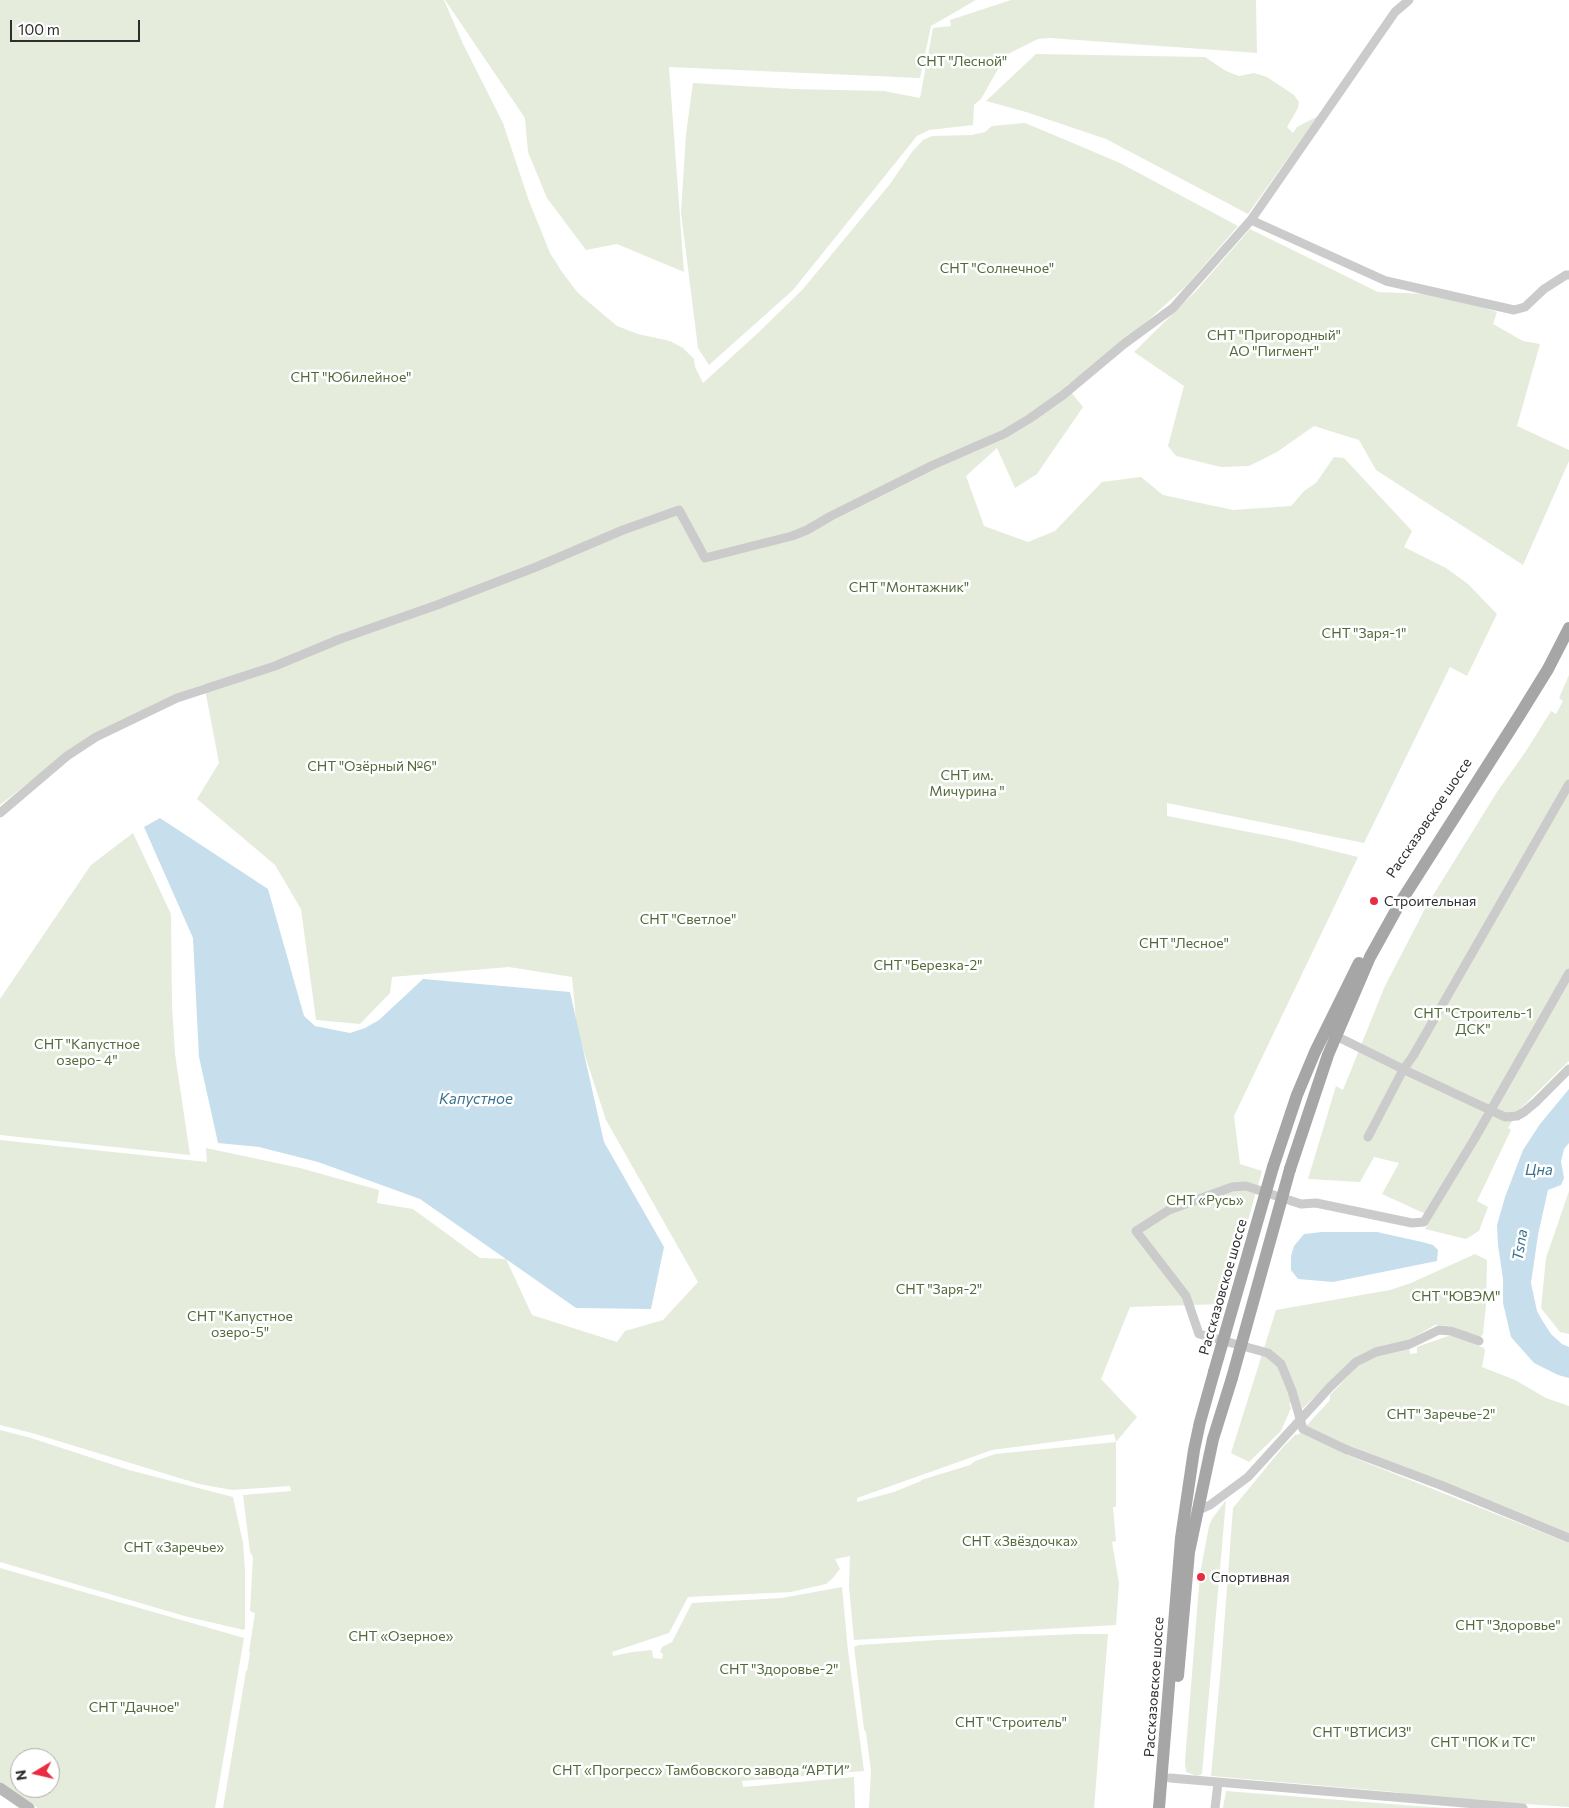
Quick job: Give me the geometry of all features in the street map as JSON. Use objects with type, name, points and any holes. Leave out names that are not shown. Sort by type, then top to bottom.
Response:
[{"type":"main road","name":"Рассказовское шоссе","points":[[1167,1808],[1185,1592],[1197,1511],[1213,1439],[1290,1170],[1312,1102],[1336,1036],[1370,957],[1400,903],[1548,669],[1569,628]]},
{"type":"main road","name":"Рассказовское шоссе","points":[[1159,1808],[1181,1538],[1194,1450],[1200,1422],[1273,1166],[1297,1095],[1315,1052],[1390,902],[1451,809],[1519,716]]},
{"type":"street","points":[[0,813],[67,756],[96,737],[177,698],[275,666],[340,639],[438,605],[536,567],[623,530],[678,510],[705,558],[792,536],[933,465],[1004,434],[1063,395],[1124,344],[1173,308],[1251,220],[1395,12],[1409,0]]},
{"type":"street","points":[[1251,220],[1386,281],[1514,310],[1525,307],[1544,289],[1566,275],[1569,276]]},
{"type":"street","points":[[1368,1138],[1403,1070],[1569,784]]},
{"type":"street","points":[[1569,973],[1491,1110],[1424,1222],[1412,1223],[1316,1203],[1301,1204],[1246,1186],[1232,1187],[1169,1210],[1136,1231],[1186,1296],[1199,1334],[1268,1353],[1281,1364],[1292,1391],[1303,1429],[1345,1449],[1449,1488],[1569,1538]]},
{"type":"street","points":[[1336,1036],[1403,1070],[1505,1117],[1517,1116],[1536,1102],[1569,1069]]},
{"type":"street","points":[[1197,1511],[1210,1505],[1248,1476],[1348,1369],[1369,1354],[1410,1344],[1434,1331],[1444,1329],[1479,1341]]},
{"type":"street","points":[[1170,1778],[1523,1808]]},
{"type":"street","points":[[1215,1808],[1218,1783]]},
{"type":"street","points":[[0,1788],[29,1808]]},
{"type":"green space","points":[[0,0],[444,0],[463,44],[503,123],[529,201],[550,253],[562,272],[578,293],[617,326],[638,334],[670,341],[683,348],[694,359],[695,367],[703,383],[803,289],[890,184],[912,152],[923,140],[932,136],[972,135],[985,132],[992,126],[1025,123],[1120,163],[1238,226],[1186,286],[1121,345],[1066,386],[1083,407],[1037,474],[1015,488],[997,448],[966,476],[984,526],[1028,542],[1055,531],[1102,482],[1141,477],[1163,495],[1233,510],[1291,506],[1304,491],[1316,483],[1334,457],[1344,458],[1412,531],[1404,547],[1446,568],[1468,584],[1497,614],[1467,676],[1450,667],[1364,843],[1167,803],[1167,816],[1285,839],[1358,857],[1234,1116],[1240,1164],[1262,1171],[1224,1304],[1130,1307],[1101,1379],[1137,1417],[1116,1442],[1116,1507],[1113,1507],[1116,1541],[1112,1542],[1119,1583],[1116,1625],[854,1640],[849,1587],[850,1556],[835,1559],[840,1569],[826,1584],[791,1592],[688,1597],[669,1633],[612,1652],[613,1656],[652,1650],[653,1658],[662,1659],[663,1654],[660,1652],[662,1647],[672,1642],[692,1603],[782,1598],[842,1587],[848,1651],[864,1771],[742,1781],[743,1787],[854,1777],[855,1808],[223,1808],[250,1653],[255,1613],[250,1611],[253,1557],[250,1552],[243,1495],[291,1491],[290,1486],[232,1490],[199,1484],[0,1425],[0,1140],[207,1162],[206,1148],[300,1168],[379,1190],[377,1203],[413,1209],[480,1258],[506,1259],[532,1315],[617,1342],[625,1331],[663,1320],[698,1282],[606,1120],[577,1031],[572,977],[509,967],[392,977],[390,993],[360,1024],[316,1020],[301,909],[275,865],[197,799],[219,763],[204,684],[182,692],[84,740],[0,805]],"holes":[[[1114,1434],[1116,1442],[995,1454],[975,1461],[970,1465],[921,1480],[894,1492],[857,1502],[857,1498],[992,1450]]]},
{"type":"green space","points":[[445,0],[976,0],[931,26],[920,78],[669,67],[684,272],[617,244],[586,250],[547,198],[528,152],[525,118]]},
{"type":"green space","name":"СНТ \"Лесной\"","points":[[1011,0],[1256,0],[1257,53],[1050,38],[1038,39],[1006,55],[981,99],[974,105],[973,125],[929,130],[917,136],[793,290],[709,365],[698,348],[681,213],[686,134],[693,83],[793,89],[884,91],[920,98],[933,28],[951,26],[950,20]]},
{"type":"green space","points":[[1036,54],[1205,57],[1226,71],[1239,76],[1254,73],[1267,77],[1294,95],[1299,102],[1298,108],[1287,127],[1293,133],[1297,127],[1318,116],[1248,214],[1106,139],[1026,112],[986,101]]},
{"type":"green space","name":"СНТ \"Пригородный\" АО \"Пигмент\"","points":[[1250,229],[1378,292],[1428,294],[1458,300],[1497,312],[1493,324],[1523,341],[1540,344],[1517,426],[1569,450],[1569,461],[1523,565],[1376,470],[1359,440],[1314,426],[1277,452],[1249,466],[1221,467],[1176,456],[1168,446],[1184,386],[1134,352],[1196,291]]},
{"type":"green space","name":"СНТ \"Строитель-1 ДСК\"","points":[[1569,675],[1569,1061],[1520,1109],[1508,1128],[1511,1130],[1477,1201],[1488,1207],[1479,1231],[1466,1239],[1425,1229],[1432,1217],[1382,1194],[1399,1163],[1374,1157],[1360,1182],[1308,1179],[1336,1086],[1343,1090],[1384,988],[1427,905],[1497,792],[1551,711],[1556,714],[1563,701],[1559,698]]},
{"type":"green space","name":"СНТ \"Капустное озеро- 4\"","points":[[133,833],[171,914],[172,1006],[175,1054],[190,1155],[0,1135],[0,999],[91,865]]},
{"type":"green space","points":[[1569,1191],[1569,1334],[1560,1332],[1541,1308],[1546,1258]]},
{"type":"green space","points":[[1475,1254],[1487,1260],[1483,1334],[1480,1338],[1451,1326],[1435,1325],[1409,1340],[1410,1354],[1417,1353],[1417,1347],[1451,1335],[1484,1348],[1482,1367],[1515,1380],[1546,1398],[1569,1406],[1569,1534],[1351,1446],[1347,1455],[1569,1543],[1569,1807],[1422,1797],[1395,1792],[1211,1776],[1233,1508],[1283,1447],[1296,1434],[1298,1435],[1330,1400],[1330,1395],[1357,1367],[1368,1360],[1366,1352],[1351,1362],[1303,1408],[1289,1403],[1291,1408],[1281,1431],[1249,1462],[1231,1453],[1276,1310],[1390,1290],[1411,1283]]},
{"type":"green space","name":"СНТ «Заречье»","points":[[0,1430],[31,1438],[129,1470],[233,1497],[243,1543],[245,1570],[244,1630],[188,1617],[0,1562]]},
{"type":"green space","points":[[1226,1500],[1202,1774],[1197,1776],[1186,1772],[1185,1761],[1200,1574],[1209,1526]]},
{"type":"green space","name":"СНТ \"Дачное\"","points":[[0,1568],[244,1638],[215,1808],[38,1808],[23,1798],[60,1798],[60,1748],[10,1748],[10,1789],[0,1782]]},
{"type":"green space","name":"СНТ \"Строитель\"","points":[[1108,1634],[1094,1808],[869,1808],[871,1771],[854,1647],[859,1645],[938,1640]]},
{"type":"green space","points":[[1226,1791],[1416,1806],[1447,1808],[1223,1808]]},
{"type":"water","name":"Капустное","points":[[160,818],[268,889],[304,1016],[315,1026],[350,1033],[365,1028],[379,1020],[423,979],[570,992],[604,1142],[664,1247],[651,1309],[576,1308],[420,1199],[318,1162],[259,1147],[218,1143],[199,1057],[193,938],[144,827]]},
{"type":"water","name":"Цна","points":[[1569,1089],[1569,1143],[1564,1149],[1561,1161],[1564,1178],[1561,1185],[1548,1190],[1538,1235],[1531,1283],[1537,1311],[1542,1320],[1551,1334],[1562,1344],[1569,1347],[1569,1378],[1558,1375],[1534,1363],[1511,1337],[1503,1303],[1503,1279],[1497,1225],[1505,1197],[1523,1150],[1540,1124]]},
{"type":"water","points":[[1322,1232],[1377,1232],[1422,1242],[1433,1245],[1438,1250],[1437,1261],[1333,1282],[1298,1279],[1291,1270],[1291,1256],[1294,1246],[1304,1234]]},
{"type":"place","name":"Строительная","points":[[1374,901]]},
{"type":"place","name":"Спортивная","points":[[1201,1577]]},
{"type":"park label","name":"СНТ \"Солнечное\"","points":[[997,268]]},
{"type":"park label","name":"СНТ \"Юбилейное\"","points":[[351,377]]},
{"type":"park label","name":"СНТ \"Монтажник\"","points":[[909,587]]},
{"type":"park label","name":"СНТ \"Заря-1\"","points":[[1364,633]]},
{"type":"park label","name":"СНТ \"Озёрный №6\"","points":[[372,766]]},
{"type":"park label","name":"СНТ им. Мичурина \"","points":[[967,784]]},
{"type":"park label","name":"СНТ \"Светлое\"","points":[[688,919]]},
{"type":"park label","name":"СНТ \"Лесное\"","points":[[1184,943]]},
{"type":"park label","name":"СНТ \"Березка-2\"","points":[[928,965]]},
{"type":"park label","name":"СНТ «Русь»","points":[[1205,1200]]},
{"type":"park label","name":"СНТ \"Заря-2\"","points":[[939,1289]]},
{"type":"park label","name":"СНТ \"ЮВЭМ\"","points":[[1456,1296]]},
{"type":"park label","name":"СНТ \"Капустное озеро-5\"","points":[[240,1324]]},
{"type":"park label","name":"СНТ\" Заречье-2\"","points":[[1441,1414]]},
{"type":"park label","name":"СНТ «Звёздочка»","points":[[1020,1541]]},
{"type":"park label","name":"СНТ \"Здоровье\"","points":[[1508,1625]]},
{"type":"park label","name":"СНТ «Озерное»","points":[[401,1636]]},
{"type":"park label","name":"СНТ \"Здоровье-2\"","points":[[779,1669]]},
{"type":"park label","name":"СНТ \"ВТИСИЗ\"","points":[[1362,1732]]},
{"type":"park label","name":"СНТ \"ПОК и ТС\"","points":[[1483,1742]]},
{"type":"park label","name":"СНТ «Прогресс» Тамбовского завода “АРТИ”","points":[[701,1770]]},
{"type":"water label","name":"Tsna","points":[[1520,1245]]}]
